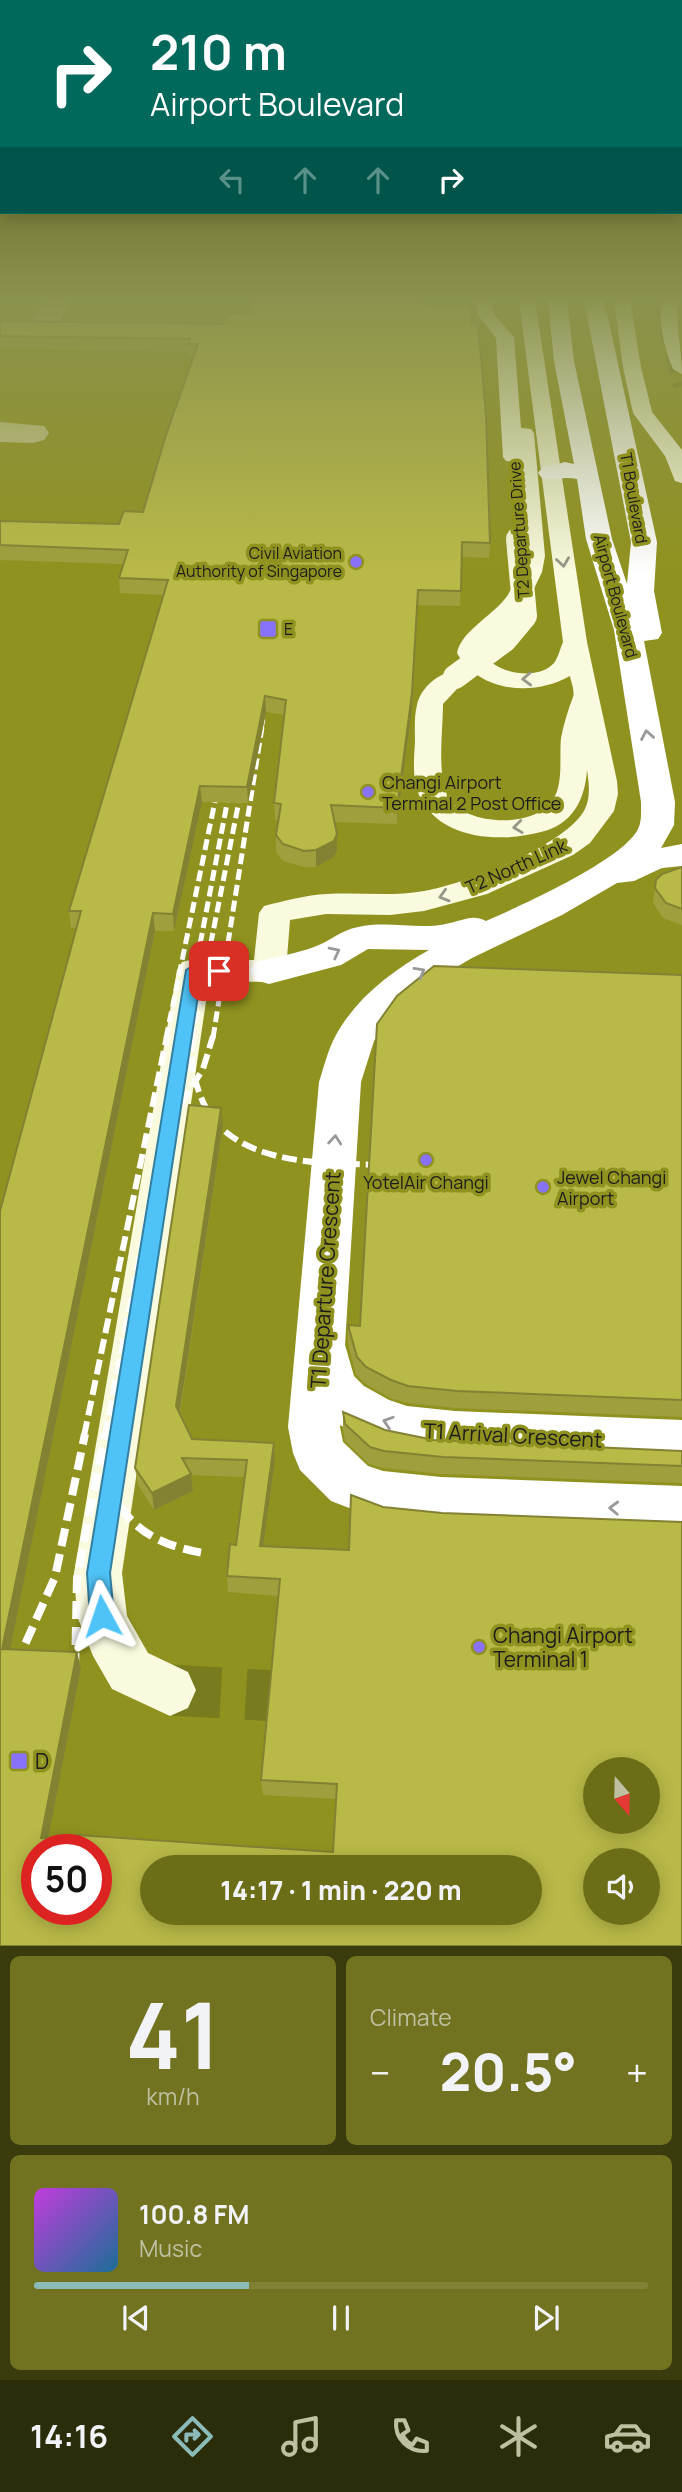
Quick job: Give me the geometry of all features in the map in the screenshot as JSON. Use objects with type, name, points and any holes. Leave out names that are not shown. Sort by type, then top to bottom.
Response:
[{"type":"highway","name":"Airport Boulevard","points":[[570,391],[599,538],[628,630],[665,824]]},
{"type":"highway","name":"T1 Boulevard","points":[[613,391],[644,542],[640,591],[643,609],[682,778]]},
{"type":"highway","points":[[550,473],[565,468],[588,474]]},
{"type":"highway","points":[[609,874],[665,824]]},
{"type":"highway","points":[[269,971],[328,956],[360,939],[383,936],[422,939],[459,934],[614,853],[639,833],[665,824]]},
{"type":"highway","points":[[609,874],[618,874],[654,859],[682,855]]},
{"type":"highway","name":"T1 Departure Crescent","points":[[609,874],[405,981],[354,1036],[344,1059],[340,1082],[314,1427],[319,1453],[350,1484],[383,1496],[441,1502],[682,1511]]},
{"type":"highway","name":"T1 Arrival Crescent","points":[[320,1330],[331,1386],[346,1402],[374,1418],[407,1429],[455,1434],[682,1443]]},
{"type":"main road","name":"T2 Departure Drive","points":[[508,391],[517,539],[525,616],[518,629],[436,693],[430,704],[430,785],[436,802],[444,811],[470,824],[488,829],[528,827],[555,816],[569,797],[571,767],[584,693]]},
{"type":"main road","points":[[521,391],[534,556],[531,572],[510,612],[471,647],[470,653],[479,668],[490,673],[527,680],[561,670],[568,663],[575,642]]},
{"type":"main road","points":[[539,391],[550,473]]},
{"type":"main road","points":[[638,391],[643,413],[675,455],[682,477]]},
{"type":"main road","name":"T2 North Link","points":[[269,971],[275,913],[326,904],[390,905],[424,901],[476,887],[562,849],[579,837],[599,811],[604,794],[596,736],[584,693],[575,642],[550,473]]},
{"type":"main road","points":[[170,1690],[130,1671],[111,1639],[102,1616],[98,1573],[194,970],[269,971]]},
{"type":"building","points":[[182,391],[484,391],[490,543],[462,542],[461,591],[418,590],[412,693],[397,808],[331,805],[337,834],[334,841],[316,850],[304,851],[283,844],[276,835],[281,804],[274,803],[286,700],[265,696],[247,787],[200,786],[173,914],[153,913],[2,1649],[77,1652],[42,1834],[21,1834],[21,1925],[112,1925],[112,1837],[333,1852],[337,1784],[261,1780],[280,1579],[227,1576],[230,1544],[236,1545],[247,1460],[182,1458],[191,1474],[152,1493],[135,1468],[189,1105],[221,1108],[176,1406],[192,1439],[274,1443],[260,1546],[349,1550],[351,1495],[383,1507],[442,1513],[682,1522],[682,1946],[0,1946],[0,1211],[81,911],[69,911],[168,580],[119,578],[128,550],[0,545],[0,521],[119,524],[124,511],[143,512]]},
{"type":"building","points":[[682,867],[682,909],[666,903],[655,888],[656,880],[662,874]]},
{"type":"building","name":"Jewel Changi Airport","points":[[434,966],[682,975],[682,1400],[457,1391],[408,1386],[366,1367],[357,1357],[348,1325],[360,1326],[377,1024],[397,996]]},
{"type":"building","points":[[343,1412],[385,1430],[434,1440],[682,1451],[682,1466],[443,1457],[384,1451],[370,1447],[345,1424]]},
{"type":"taxiway","points":[[0,432],[33,433]]},
{"type":"tunnel","points":[[170,1690],[313,1698]]},
{"type":"railway","points":[[262,728],[264,717]]},
{"type":"railway","points":[[213,1038],[262,727]]},
{"type":"railway","points":[[166,1038],[219,782]]},
{"type":"railway","points":[[182,1038],[231,783]]},
{"type":"railway","points":[[192,1038],[242,786]]},
{"type":"railway","points":[[84,1436],[167,1036]]},
{"type":"railway","points":[[105,1436],[182,1036]]},
{"type":"railway","points":[[193,1036],[191,1049],[196,1081]]},
{"type":"railway","points":[[196,1081],[203,1069],[213,1036]]},
{"type":"railway","points":[[170,1122],[196,1081]]},
{"type":"railway","points":[[196,1081],[210,1115],[229,1134],[252,1148],[307,1161],[390,1165]]},
{"type":"railway","points":[[15,1667],[55,1577],[85,1434]]},
{"type":"railway","points":[[75,1671],[77,1578],[105,1434]]},
{"type":"railway","points":[[105,1457],[115,1497],[137,1526],[169,1544],[209,1554]]},
{"type":"place","name":"Civil Aviation Authority of Singapore","points":[[356,562]]},
{"type":"place","name":"E","points":[[268,629]]},
{"type":"place","name":"Changi Airport Terminal 2 Post Office","points":[[368,792]]},
{"type":"place","name":"YotelAir Changi","points":[[426,1160]]},
{"type":"place","name":"Jewel Changi Airport","points":[[543,1187]]},
{"type":"place","name":"Changi Airport Terminal 1","points":[[479,1647]]},
{"type":"place","name":"D","points":[[19,1761]]},
{"type":"route","points":[[102,1616],[98,1573],[194,970],[219,971]]}]
